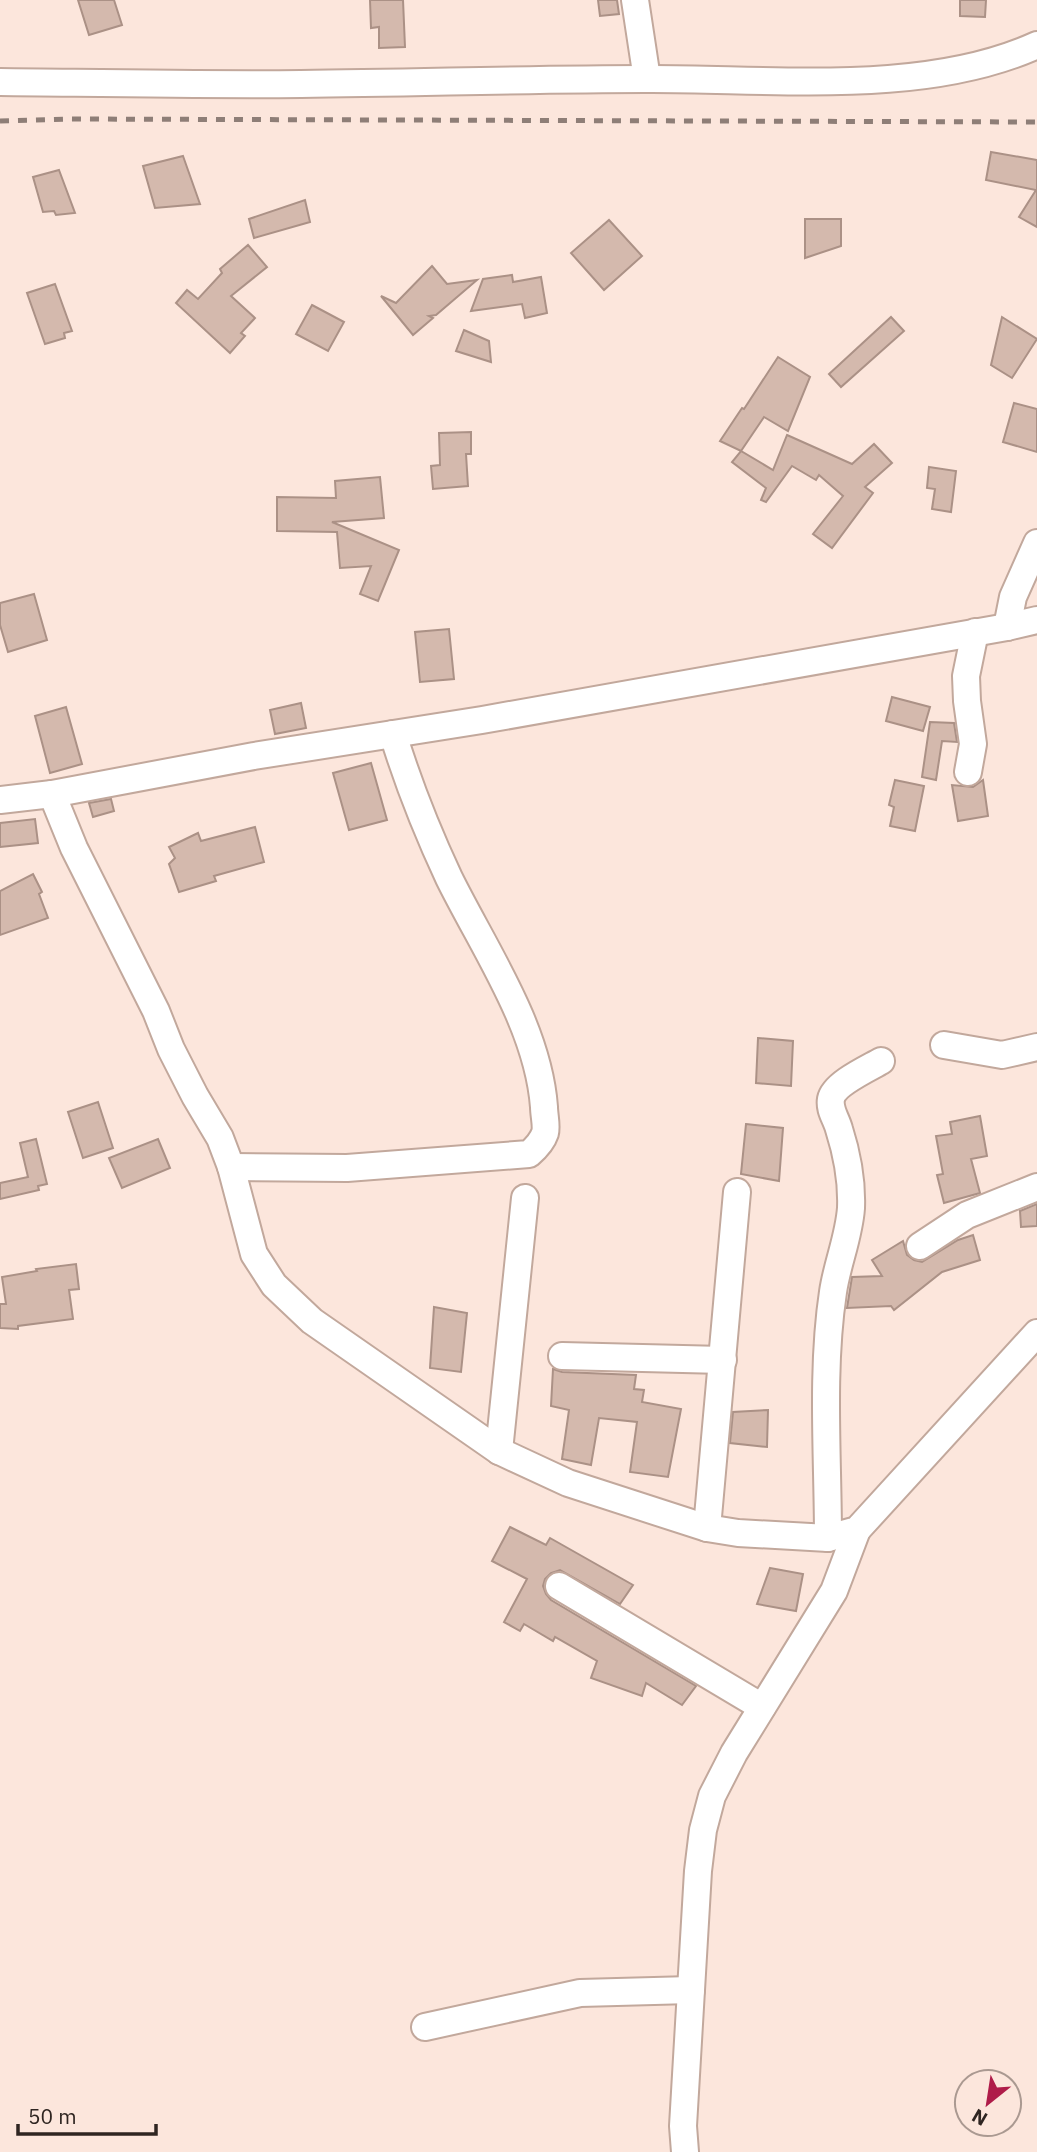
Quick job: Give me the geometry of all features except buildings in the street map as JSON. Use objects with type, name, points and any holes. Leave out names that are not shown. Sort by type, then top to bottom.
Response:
[{"type":"street","points":[[635,0],[647,79]]},
{"type":"street","points":[[0,82],[299,84],[647,79],[804,82],[900,77],[965,69],[1037,45]]},
{"type":"street","points":[[1007,627],[1013,597],[1037,543]]},
{"type":"street","points":[[0,800],[52,794],[254,756],[393,734],[1037,620]]},
{"type":"street","points":[[968,772],[973,744],[966,676],[975,632]]},
{"type":"street","points":[[231,1167],[347,1168],[529,1154],[539,1145],[545,1132],[542,1078],[533,1049],[487,948],[450,878],[408,783],[393,734]]},
{"type":"street","points":[[52,794],[74,848],[156,1011],[195,1097],[220,1138],[231,1167],[254,1254],[274,1285],[312,1321],[499,1451],[568,1483],[708,1528],[738,1533],[828,1538],[857,1530]]},
{"type":"street","points":[[944,1045],[1002,1055],[1037,1047]]},
{"type":"street","points":[[828,1538],[828,1354],[833,1291],[849,1229],[851,1206],[849,1170],[839,1127],[830,1108],[831,1096],[837,1087],[881,1061]]},
{"type":"street","points":[[920,1246],[967,1215],[1037,1187]]},
{"type":"street","points":[[708,1528],[737,1192]]},
{"type":"street","points":[[499,1451],[525,1198]]},
{"type":"street","points":[[685,2152],[683,2126],[698,1871],[712,1796],[734,1753],[834,1591],[857,1530],[1037,1333]]},
{"type":"street","points":[[562,1356],[723,1360]]},
{"type":"street","points":[[559,1586],[762,1707]]},
{"type":"street","points":[[425,2027],[580,1993],[691,1990]]},
{"type":"railway","points":[[0,121],[1037,122]]}]
